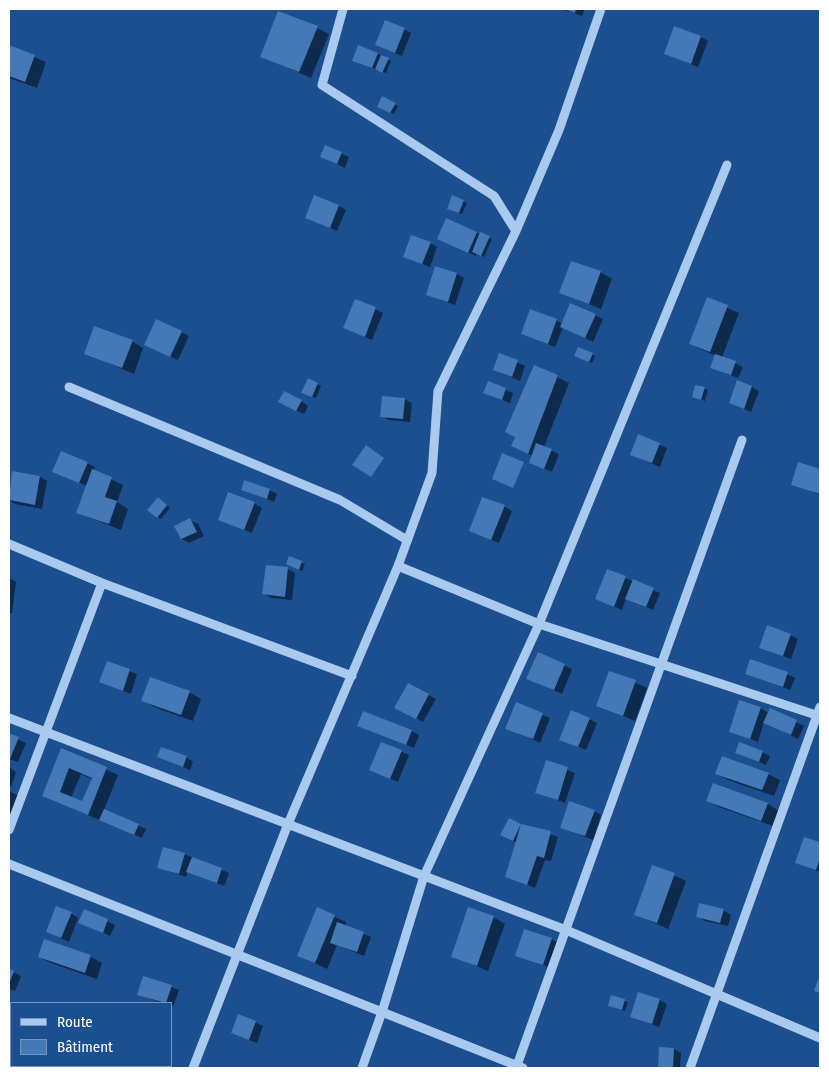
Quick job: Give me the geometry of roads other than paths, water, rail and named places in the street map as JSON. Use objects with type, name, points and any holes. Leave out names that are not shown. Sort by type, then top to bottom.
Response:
[{"type":"street","points":[[343,9],[322,85],[494,196],[516,231]]},
{"type":"street","points":[[193,1068],[288,824],[398,566],[432,473],[438,391],[516,231],[559,130],[601,9]]},
{"type":"street","points":[[362,1068],[382,1012],[424,876],[539,624],[728,165]]},
{"type":"street","points":[[70,386],[340,500],[407,540]]},
{"type":"street","points":[[9,864],[519,1067],[660,664],[742,440]]},
{"type":"street","points":[[9,544],[102,583],[352,676]]},
{"type":"street","points":[[398,566],[539,624],[660,664],[818,711],[690,1068]]},
{"type":"street","points":[[9,830],[102,583]]},
{"type":"street","points":[[9,718],[566,930],[820,1038]]}]
